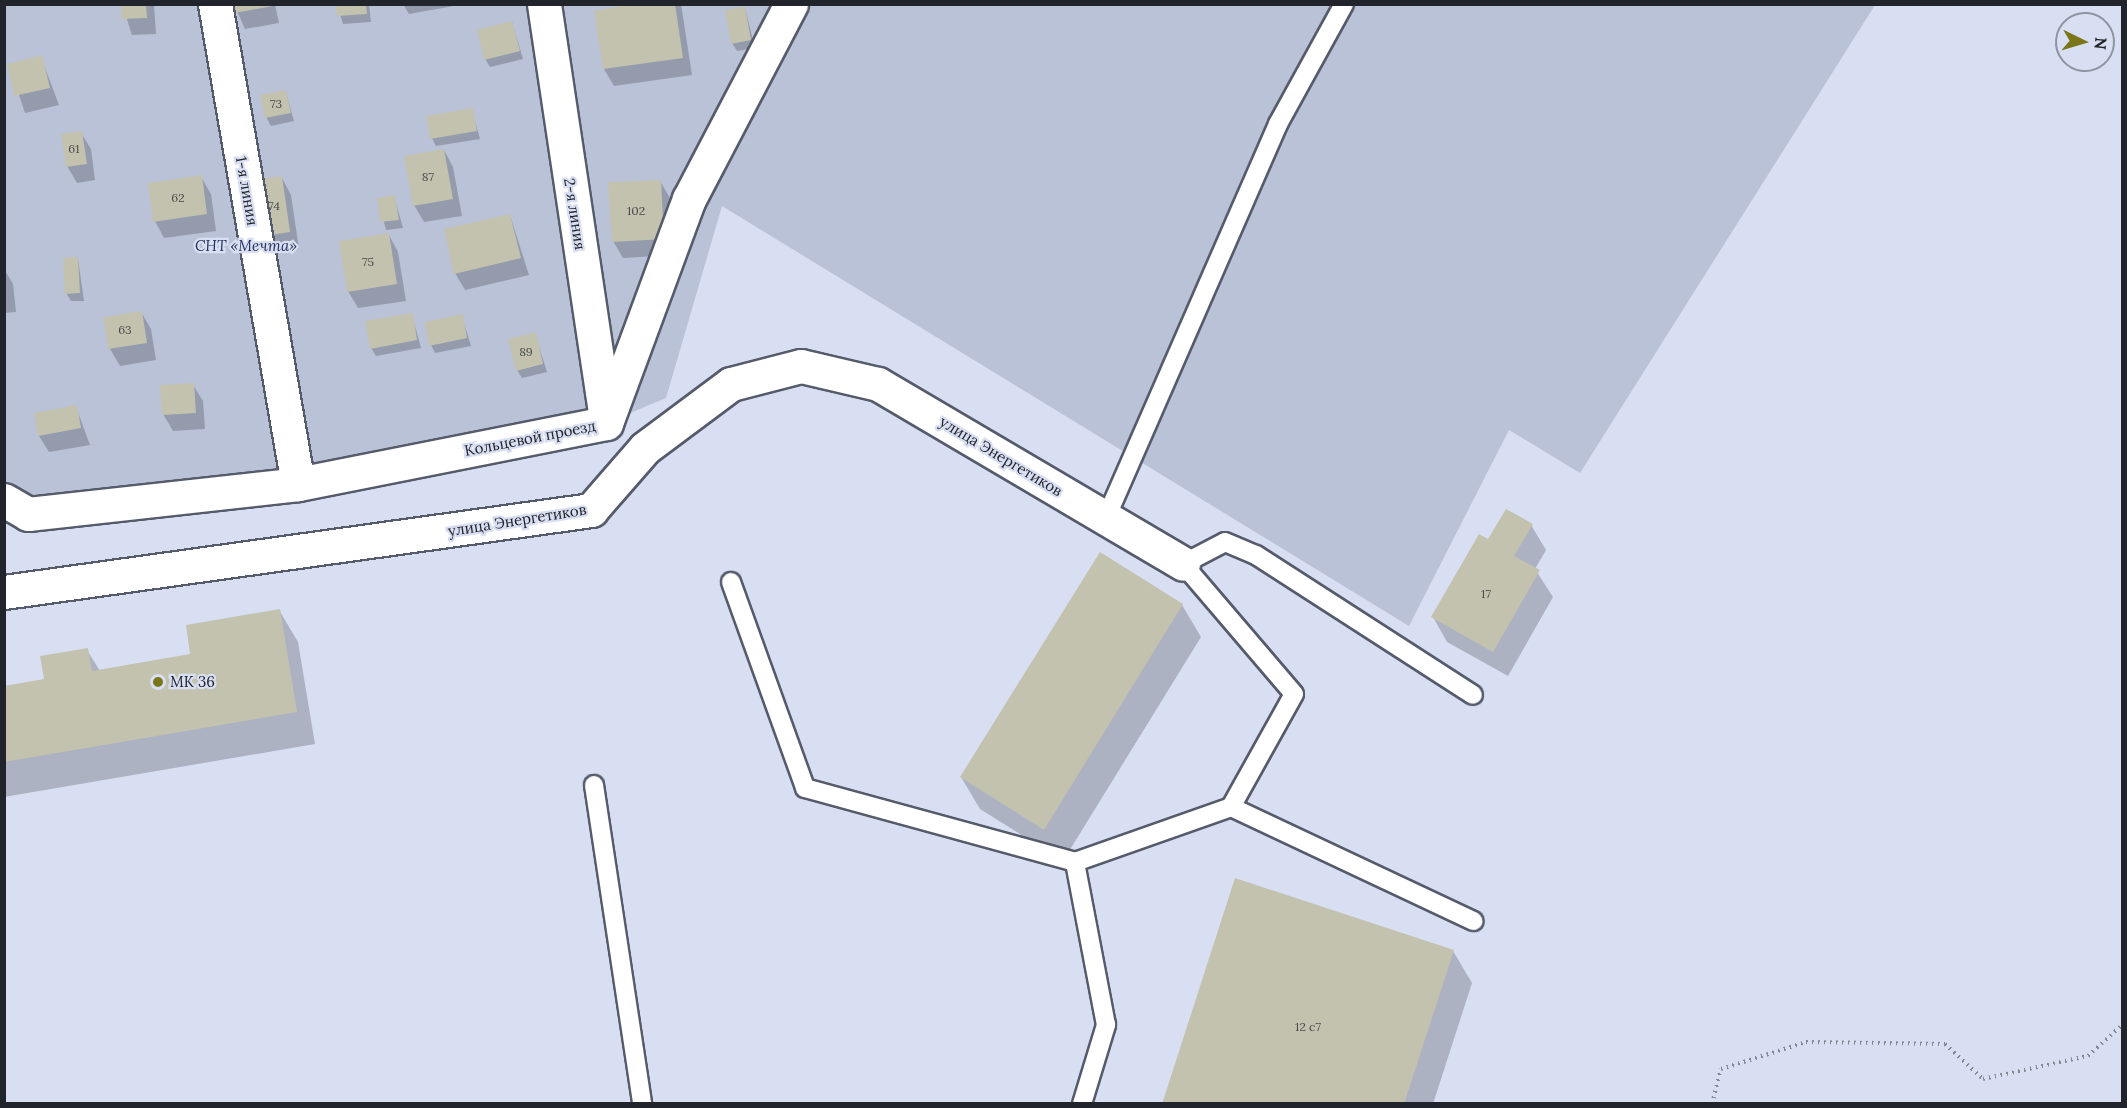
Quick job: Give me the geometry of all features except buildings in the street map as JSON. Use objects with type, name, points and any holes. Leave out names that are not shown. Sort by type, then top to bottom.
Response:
[{"type":"street","name":"1-я линия","points":[[215,4],[298,484]]},
{"type":"street","name":"2-я линия","points":[[544,4],[606,423]]},
{"type":"street","name":"Кольцевой проезд","points":[[4,500],[28,514],[298,484],[606,423],[689,199],[791,4]]},
{"type":"street","name":"улица Энергетиков","points":[[4,592],[591,510],[645,448],[731,384],[801,366],[878,384],[1183,564]]},
{"type":"lane","points":[[1106,518],[1278,124],[1344,4]]},
{"type":"lane","points":[[731,582],[805,788],[1075,862],[1232,807],[1293,694],[1183,564],[1225,542],[1256,555],[1473,695]]},
{"type":"lane","points":[[594,785],[642,1104]]},
{"type":"lane","points":[[1232,807],[1473,921]]},
{"type":"lane","points":[[1075,862],[1106,1025],[1083,1104]]},
{"type":"path","points":[[1712,1104],[1721,1069],[1806,1042],[1945,1044],[1983,1079],[2088,1056],[2122,1025]]},
{"type":"green space","name":"СНТ «Мечта»","points":[[5,5],[1875,5],[1580,473],[1509,430],[1409,626],[722,206],[666,398],[606,423],[5,521]]},
{"type":"place","name":"МК 36","points":[[158,682]]}]
